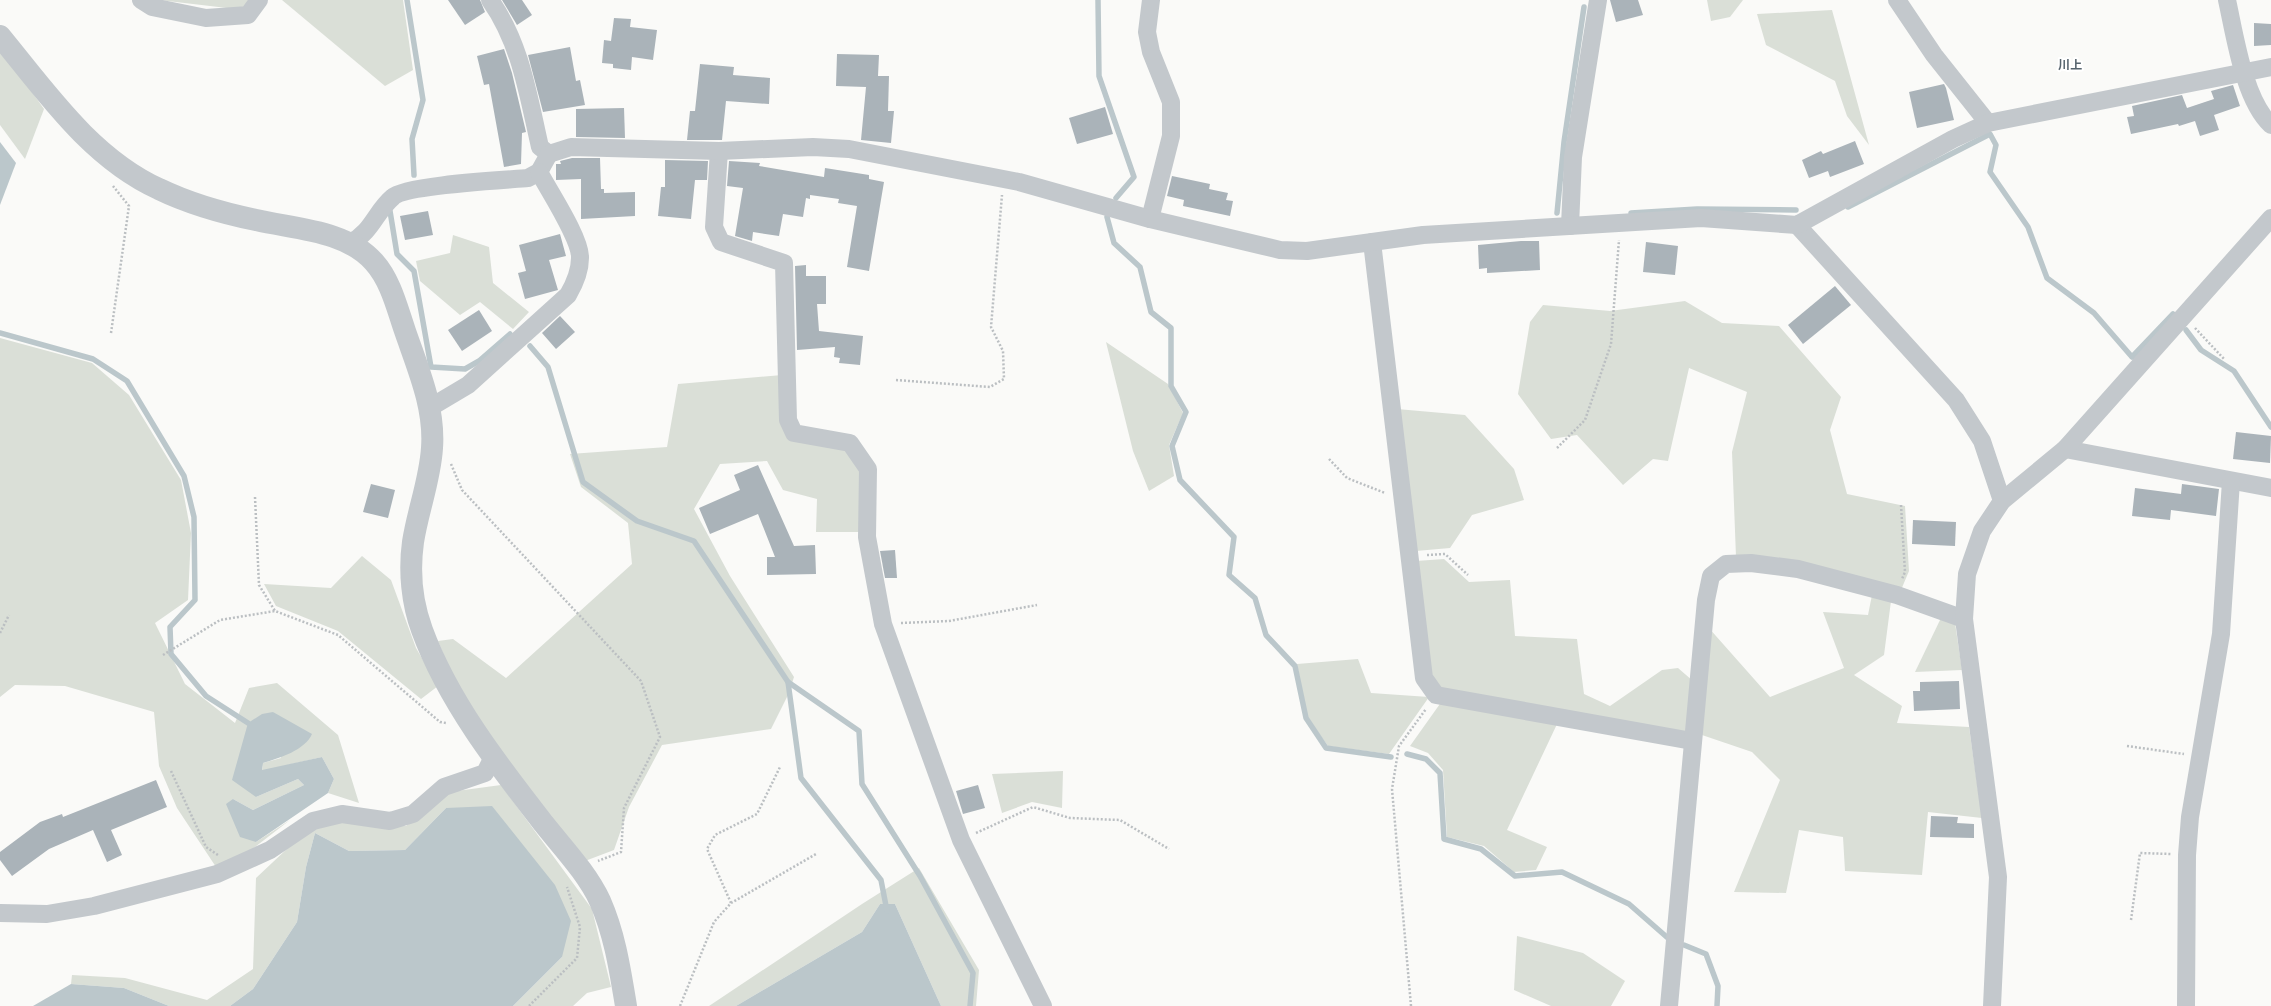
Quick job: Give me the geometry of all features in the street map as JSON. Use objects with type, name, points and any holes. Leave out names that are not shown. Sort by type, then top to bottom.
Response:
[{"type":"street","points":[[141,0],[152,7],[206,18],[248,15],[259,0]]},
{"type":"street","points":[[490,0],[503,18],[518,52],[540,147],[549,154]]},
{"type":"street","points":[[1150,219],[1171,136],[1172,102],[1151,52],[1147,32],[1151,0]]},
{"type":"street","points":[[1570,226],[1573,157],[1598,0]]},
{"type":"street","points":[[1897,0],[1934,55],[1988,123]]},
{"type":"street","points":[[2227,0],[2244,73],[2262,117],[2271,125]]},
{"type":"street","points":[[0,36],[67,117],[114,164],[157,189],[208,209],[311,231],[350,243],[374,261],[390,287],[431,407],[432,447],[427,485],[414,540],[411,565],[414,597],[422,630],[452,694],[493,757],[573,877],[599,899],[618,953],[626,1006]]},
{"type":"street","points":[[350,243],[362,237],[393,196],[414,190],[528,178],[539,172],[549,154],[571,147],[719,151],[813,147],[849,149],[1003,179],[1150,219],[1280,250],[1308,250],[1423,235],[1701,218],[1797,225],[1953,139],[1988,123],[2271,67]]},
{"type":"street","points":[[719,151],[714,227],[721,242],[784,263],[788,420],[794,434],[850,443],[868,469],[867,537],[883,624],[961,840],[1042,1006]]},
{"type":"street","points":[[431,407],[468,385],[568,295],[578,278],[581,256],[573,234],[539,172]]},
{"type":"street","points":[[1992,1006],[1998,878],[1964,619],[1967,574],[1982,531],[2002,501],[2065,450],[2271,218]]},
{"type":"street","points":[[1797,225],[1956,400],[1982,441],[2002,501]]},
{"type":"street","points":[[1372,242],[1424,678],[1436,695],[1692,741]]},
{"type":"street","points":[[2065,450],[2271,488]]},
{"type":"street","points":[[2186,1006],[2187,855],[2190,817],[2221,634],[2231,481]]},
{"type":"street","points":[[1669,1006],[1692,741],[1706,600],[1711,576],[1726,564],[1751,562],[1798,569],[1897,595],[1964,619]]},
{"type":"street","points":[[0,913],[47,914],[94,906],[217,874],[270,850],[313,821],[342,814],[390,822],[413,814],[444,787],[485,773],[493,757]]},
{"type":"path","points":[[111,333],[129,206],[113,186],[114,164]]},
{"type":"path","points":[[896,380],[990,387],[1004,379],[1003,351],[991,327],[1003,179]]},
{"type":"path","points":[[1557,448],[1586,420],[1611,344],[1620,223]]},
{"type":"path","points":[[2184,316],[2225,360]]},
{"type":"path","points":[[1329,459],[1347,478],[1402,499]]},
{"type":"path","points":[[449,460],[462,490],[641,681],[660,737],[624,808],[621,852],[573,877],[580,927],[578,958],[529,1006]]},
{"type":"path","points":[[255,497],[259,585],[275,611]]},
{"type":"path","points":[[1897,595],[1905,572],[1901,505]]},
{"type":"path","points":[[1409,557],[1445,554],[1468,574]]},
{"type":"path","points":[[883,624],[949,621],[1037,606]]},
{"type":"path","points":[[163,655],[220,620],[275,611],[338,635],[440,722],[472,725]]},
{"type":"path","points":[[0,634],[8,616]]},
{"type":"path","points":[[1411,1006],[1392,789],[1399,746],[1436,695]]},
{"type":"path","points":[[2127,746],[2200,757]]},
{"type":"path","points":[[731,903],[708,849],[715,835],[757,814],[780,767]]},
{"type":"path","points":[[171,771],[206,847],[235,866]]},
{"type":"path","points":[[961,840],[1033,807],[1070,818],[1120,820],[1169,849]]},
{"type":"path","points":[[2131,920],[2140,852],[2187,855]]},
{"type":"path","points":[[680,1006],[714,922],[731,903],[816,854]]},
{"type":"shaded area","points":[[159,0],[260,0],[244,10]]},
{"type":"shaded area","points":[[282,0],[403,0],[413,70],[385,86]]},
{"type":"shaded area","points":[[1707,0],[1743,0],[1730,17],[1711,21]]},
{"type":"shaded area","points":[[1832,10],[1869,145],[1847,116],[1835,81],[1766,45],[1757,14]]},
{"type":"shaded area","points":[[0,47],[44,109],[25,159],[0,125]]},
{"type":"shaded area","points":[[0,142],[16,163],[0,205]]},
{"type":"shaded area","points":[[453,235],[489,247],[493,283],[529,312],[513,329],[480,302],[460,315],[420,281],[416,261],[450,253]]},
{"type":"shaded area","points":[[1685,301],[1722,323],[1779,326],[1841,397],[1830,430],[1847,494],[1905,506],[1909,571],[1901,590],[1736,557],[1732,452],[1747,392],[1689,368],[1668,461],[1653,459],[1623,485],[1577,435],[1551,439],[1518,394],[1530,322],[1543,305],[1610,311]]},
{"type":"shaded area","points":[[0,338],[92,363],[129,395],[181,480],[191,533],[188,600],[155,623],[185,684],[235,723],[249,688],[277,683],[338,735],[359,803],[328,793],[334,779],[322,757],[262,771],[263,763],[281,758],[273,712],[256,797],[298,779],[304,785],[253,810],[233,799],[256,842],[290,820],[242,857],[216,867],[177,808],[159,766],[154,712],[65,686],[15,685],[0,697]]},
{"type":"shaded area","points":[[1106,342],[1168,384],[1183,413],[1169,445],[1174,476],[1149,491],[1133,451]]},
{"type":"shaded area","points":[[782,375],[785,434],[847,448],[860,471],[861,532],[816,532],[817,499],[783,490],[767,461],[720,464],[694,509],[730,576],[794,677],[788,695],[771,729],[662,745],[629,807],[614,850],[585,861],[498,751],[457,688],[438,641],[453,639],[506,678],[632,564],[628,523],[581,487],[570,454],[667,447],[678,384]]},
{"type":"shaded area","points":[[1397,409],[1465,415],[1514,469],[1524,500],[1472,515],[1450,548],[1416,551]]},
{"type":"shaded area","points":[[362,556],[391,580],[416,648],[438,686],[421,699],[338,631],[276,606],[264,584],[331,588]]},
{"type":"shaded area","points":[[1444,559],[1469,582],[1510,580],[1515,636],[1577,639],[1584,694],[1610,706],[1662,670],[1678,668],[1693,681],[1688,733],[1442,689],[1431,676],[1416,561]]},
{"type":"shaded area","points":[[1872,595],[1891,601],[1884,655],[1854,675],[1902,706],[1897,723],[1969,727],[1982,818],[1928,812],[1922,875],[1845,871],[1843,837],[1799,830],[1786,893],[1734,892],[1780,780],[1752,752],[1699,734],[1708,627],[1770,697],[1844,668],[1823,612],[1868,615]]},
{"type":"shaded area","points":[[1941,618],[1955,623],[1962,670],[1915,672]]},
{"type":"shaded area","points":[[1358,659],[1371,693],[1429,697],[1389,754],[1328,746],[1307,717],[1297,664]]},
{"type":"shaded area","points":[[1442,701],[1558,722],[1507,830],[1547,847],[1536,870],[1514,872],[1484,846],[1447,837],[1443,770],[1428,753],[1410,746]]},
{"type":"shaded area","points":[[273,712],[312,734],[309,740],[298,749],[284,756],[263,763],[262,770],[322,757],[334,779],[328,793],[256,842],[240,837],[226,804],[233,799],[253,810],[304,785],[298,779],[256,797],[232,780],[248,723],[262,714]]},
{"type":"shaded area","points":[[1063,771],[1062,808],[1032,802],[1002,813],[992,774]]},
{"type":"shaded area","points":[[501,785],[592,909],[611,987],[587,993],[573,1006],[513,1006],[562,957],[446,808],[405,850],[349,851],[315,833],[306,867],[297,922],[253,989],[230,1006],[169,1006],[124,988],[71,984],[72,975],[125,978],[207,1000],[253,969],[256,878],[306,831],[337,821],[406,826],[449,792]]},
{"type":"shaded area","points":[[492,806],[555,885],[571,921],[562,957],[513,1006],[230,1006],[253,989],[297,922],[306,867],[315,833],[349,851],[405,850],[446,808]]},
{"type":"shaded area","points":[[919,868],[979,970],[976,1006],[941,1006],[895,904],[880,904],[862,932],[736,1006],[709,1006],[862,904]]},
{"type":"shaded area","points":[[880,904],[895,904],[941,1006],[736,1006],[862,932]]},
{"type":"shaded area","points":[[1517,936],[1583,953],[1625,981],[1611,1006],[1551,1006],[1514,990]]},
{"type":"shaded area","points":[[71,984],[124,988],[169,1006],[33,1006]]},
{"type":"building","points":[[448,0],[480,0],[485,12],[465,25]]},
{"type":"building","points":[[502,0],[522,0],[532,15],[517,25]]},
{"type":"building","points":[[1610,0],[1638,0],[1643,15],[1616,22]]},
{"type":"building","points":[[614,18],[631,19],[630,27],[657,30],[653,60],[632,57],[631,70],[613,68],[613,64],[602,63],[604,40],[611,41]]},
{"type":"building","points":[[2254,23],[2271,24],[2271,45],[2254,46]]},
{"type":"building","points":[[570,47],[576,81],[580,80],[585,105],[543,112],[528,55]]},
{"type":"building","points":[[504,49],[512,73],[526,132],[522,133],[521,164],[504,167],[489,84],[484,85],[477,56]]},
{"type":"building","points":[[837,54],[879,55],[878,76],[889,76],[888,111],[894,111],[891,143],[861,140],[866,87],[836,86]]},
{"type":"building","points":[[700,64],[734,67],[733,75],[770,78],[769,104],[726,101],[722,140],[687,140],[690,111],[695,111]]},
{"type":"building","points":[[1944,84],[1954,120],[1917,128],[1909,92]]},
{"type":"building","points":[[2233,85],[2240,106],[2214,115],[2219,130],[2200,136],[2195,121],[2179,126],[2178,124],[2131,134],[2127,117],[2134,116],[2132,106],[2182,95],[2187,108],[2214,99],[2211,91]]},
{"type":"building","points":[[1105,107],[1113,134],[1077,144],[1069,118]]},
{"type":"building","points":[[624,108],[625,138],[576,137],[576,109]]},
{"type":"building","points":[[1855,141],[1864,164],[1830,177],[1828,171],[1809,178],[1802,160],[1821,151],[1823,154]]},
{"type":"building","points":[[572,158],[600,158],[601,189],[604,189],[604,193],[635,192],[635,216],[581,219],[581,179],[556,180],[556,164],[561,164],[560,161]]},
{"type":"building","points":[[665,160],[708,161],[707,180],[695,180],[691,219],[658,216],[661,187],[665,187]]},
{"type":"building","points":[[729,161],[760,163],[759,166],[824,177],[825,168],[869,175],[869,179],[884,182],[869,271],[847,267],[857,206],[838,203],[839,199],[810,195],[810,199],[806,198],[803,217],[783,214],[779,236],[753,232],[752,241],[735,236],[743,188],[727,186]]},
{"type":"building","points":[[1172,176],[1210,184],[1209,189],[1228,193],[1226,200],[1233,201],[1230,216],[1183,206],[1184,200],[1167,196]]},
{"type":"building","points":[[428,211],[433,235],[405,240],[400,216]]},
{"type":"building","points":[[560,234],[566,256],[549,260],[558,290],[525,299],[518,273],[526,271],[519,245]]},
{"type":"building","points":[[1539,241],[1540,270],[1487,273],[1487,268],[1479,269],[1478,245]]},
{"type":"building","points":[[1646,242],[1678,246],[1675,275],[1643,272]]},
{"type":"building","points":[[806,265],[806,276],[826,276],[826,304],[817,304],[819,331],[863,336],[860,365],[839,363],[840,358],[834,357],[835,347],[797,350],[795,266]]},
{"type":"building","points":[[1835,286],[1851,305],[1803,344],[1788,325]]},
{"type":"building","points":[[479,310],[492,331],[462,351],[448,330]]},
{"type":"building","points":[[560,316],[575,332],[556,349],[542,333]]},
{"type":"building","points":[[2236,432],[2271,436],[2270,463],[2233,459]]},
{"type":"building","points":[[758,465],[794,546],[815,545],[816,574],[767,575],[767,557],[775,557],[758,514],[710,534],[699,508],[740,490],[734,475]]},
{"type":"building","points":[[371,484],[395,490],[388,518],[363,512]]},
{"type":"building","points":[[2182,484],[2219,489],[2216,516],[2171,510],[2170,520],[2132,516],[2135,488],[2181,494]]},
{"type":"building","points":[[1913,520],[1956,522],[1955,546],[1912,544]]},
{"type":"building","points":[[895,550],[897,578],[885,578],[880,551]]},
{"type":"building","points":[[1959,681],[1960,709],[1914,711],[1913,691],[1920,691],[1920,682]]},
{"type":"building","points":[[156,780],[167,807],[111,830],[122,855],[107,862],[93,830],[49,849],[12,876],[0,860],[0,852],[40,822],[62,814],[63,817]]},
{"type":"building","points":[[978,785],[985,808],[963,814],[956,791]]},
{"type":"building","points":[[1931,816],[1958,817],[1957,823],[1974,824],[1974,838],[1930,837]]},
{"type":"waterway","points":[[407,0],[423,100],[412,139],[414,175]]},
{"type":"waterway","points":[[1098,0],[1099,76],[1134,177],[1116,198]]},
{"type":"waterway","points":[[1557,213],[1564,142],[1584,7]]},
{"type":"waterway","points":[[1848,207],[1990,134],[1996,145],[1990,172],[2028,227],[2047,278],[2094,313],[2132,357],[2173,314]]},
{"type":"waterway","points":[[1631,213],[1697,209],[1796,210]]},
{"type":"waterway","points":[[390,211],[397,254],[414,271],[431,367],[465,369],[479,361],[510,334]]},
{"type":"waterway","points":[[1107,217],[1114,243],[1140,267],[1151,312],[1171,328],[1171,386],[1186,412],[1172,446],[1180,480],[1234,537],[1229,575],[1255,598],[1266,635],[1295,666],[1306,718],[1326,748],[1391,757]]},
{"type":"waterway","points":[[2186,330],[2201,350],[2234,371],[2271,427]]},
{"type":"waterway","points":[[0,333],[93,359],[127,381],[184,476],[194,517],[195,600],[170,627],[171,654],[206,696],[248,723]]},
{"type":"waterway","points":[[530,346],[548,367],[583,482],[637,521],[694,541],[788,682],[801,778],[881,880],[887,911]]},
{"type":"waterway","points":[[788,682],[859,731],[862,784],[920,876],[973,973],[970,1006]]},
{"type":"waterway","points":[[1407,754],[1426,759],[1440,773],[1444,839],[1481,849],[1515,876],[1562,872],[1629,904],[1669,939]]},
{"type":"waterway","points":[[1684,945],[1706,954],[1718,986],[1717,1006]]},
{"type":"district","name":"川上","points":[[2070,65]]}]
